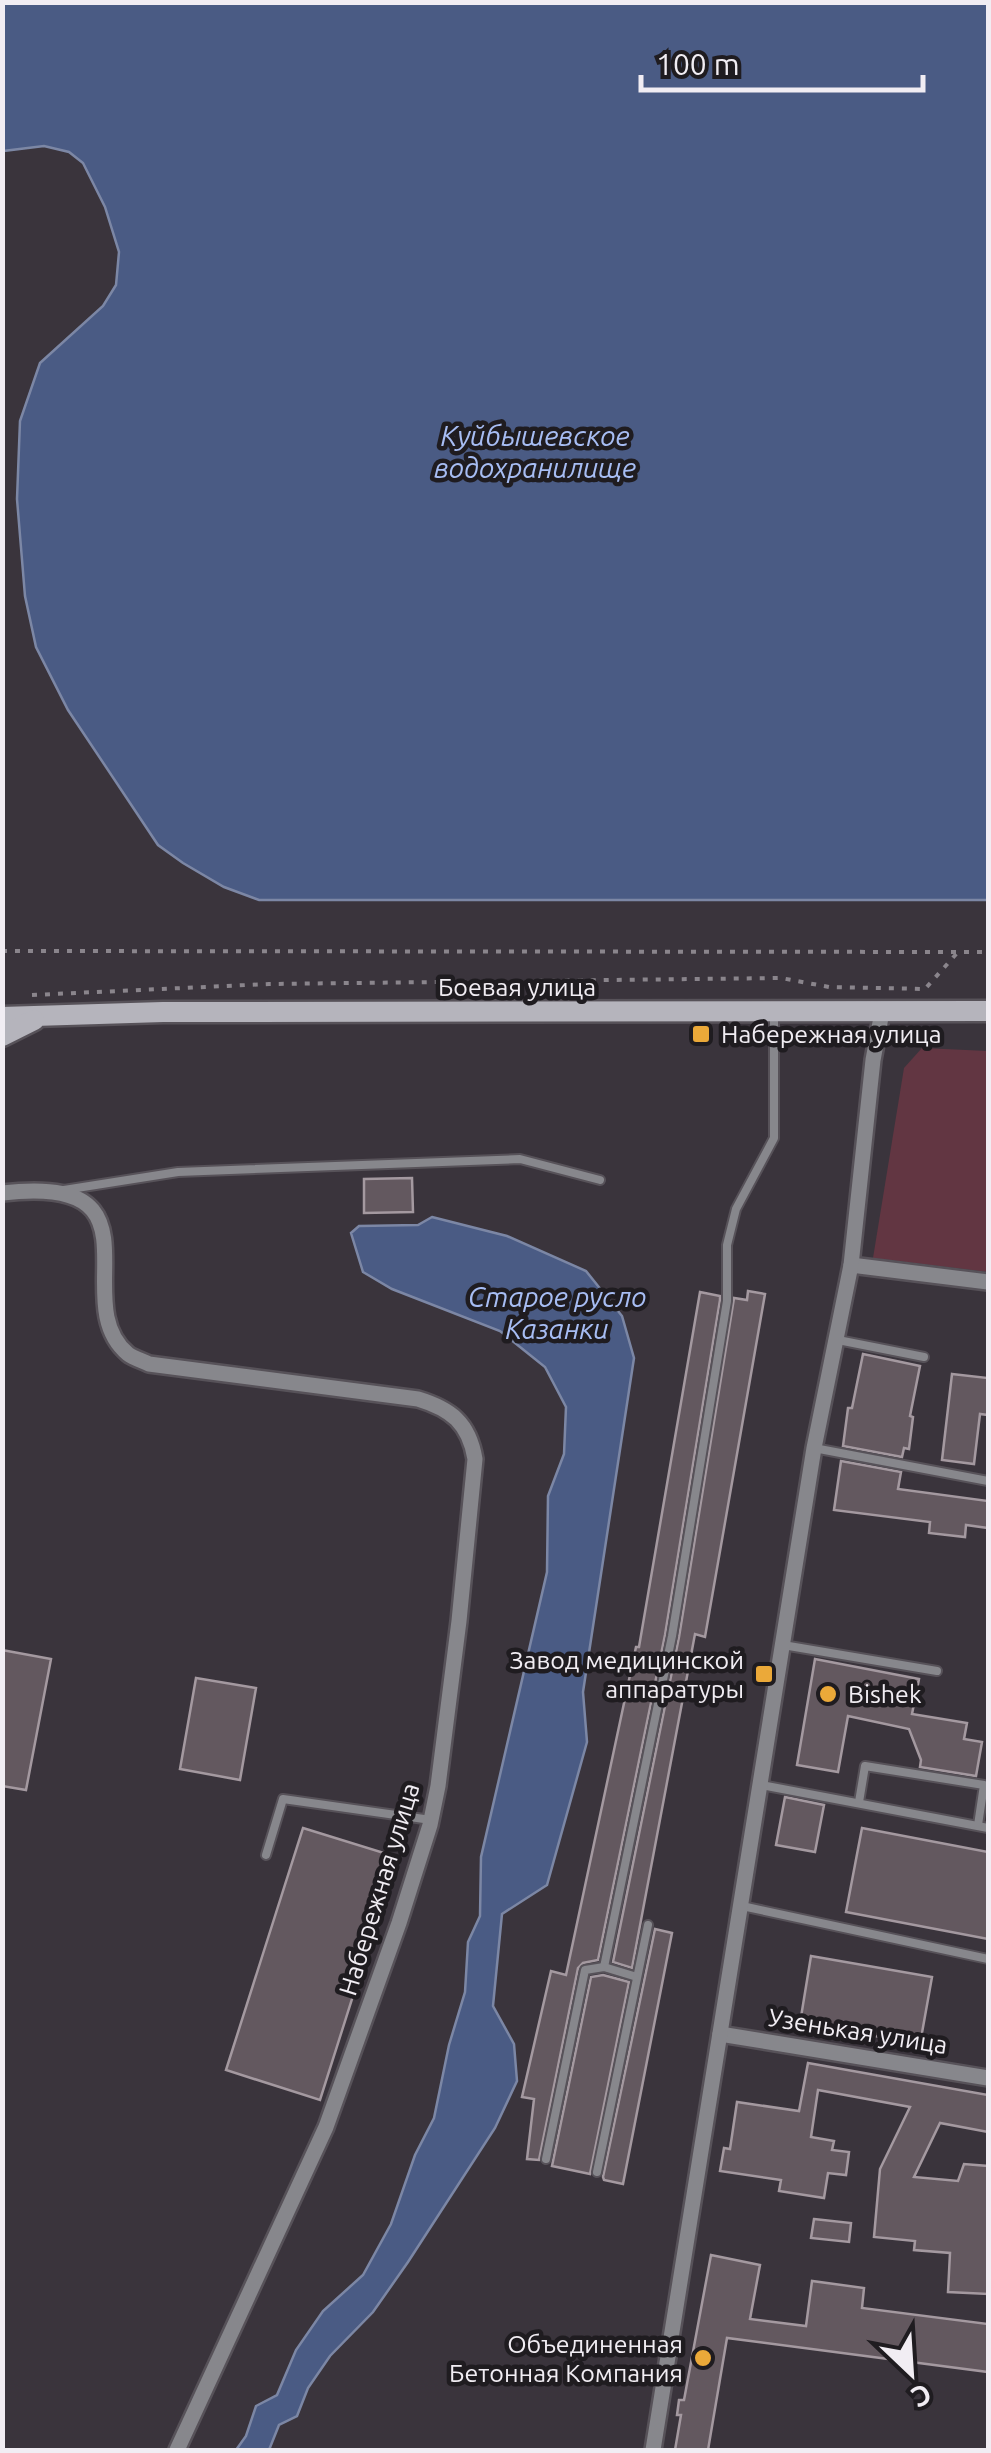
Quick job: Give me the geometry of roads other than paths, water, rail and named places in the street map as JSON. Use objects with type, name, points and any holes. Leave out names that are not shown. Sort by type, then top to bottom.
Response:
[{"type":"main road","name":"Боевая улица","points":[[2,1017],[988,1011]]},
{"type":"main road","points":[[2,1036],[45,1015]]},
{"type":"street","points":[[653,2450],[814,1448],[852,1265],[873,1060],[882,1012]]},
{"type":"street","points":[[2,1193],[38,1188],[63,1190]]},
{"type":"street","name":"Набережная улица","points":[[63,1190],[80,1199],[96,1215],[104,1236],[107,1312],[116,1338],[128,1354],[149,1364],[418,1399],[445,1407],[460,1419],[472,1438],[474,1458],[459,1621],[431,1820],[326,2127],[178,2450]]},
{"type":"street","points":[[852,1265],[988,1282]]},
{"type":"street","name":"Узенькая улица","points":[[720,2034],[988,2078]]},
{"type":"lane","points":[[604,1967],[672,1636],[728,1301],[727,1246],[736,1209],[774,1138],[774,1013]]},
{"type":"lane","points":[[63,1190],[178,1172],[520,1158],[600,1180]]},
{"type":"lane","points":[[838,1340],[924,1357]]},
{"type":"lane","points":[[814,1448],[988,1482]]},
{"type":"lane","points":[[783,1645],[936,1671]]},
{"type":"lane","points":[[859,1802],[866,1766],[984,1785],[978,1826]]},
{"type":"lane","points":[[761,1785],[988,1828]]},
{"type":"lane","points":[[266,1855],[282,1799],[431,1820]]},
{"type":"lane","points":[[742,1906],[988,1959]]},
{"type":"lane","points":[[596,2172],[648,1926]]},
{"type":"lane","points":[[546,2159],[585,1970],[604,1967],[637,1977]]},
{"type":"water","name":"Куйбышевское водохранилище","points":[[2,3],[988,3],[988,900],[259,900],[224,887],[158,845],[68,710],[36,647],[25,596],[17,499],[20,421],[40,363],[103,306],[116,285],[119,252],[105,207],[83,163],[69,152],[44,146],[3,151]]},
{"type":"water","name":"Старое русло Казанки","points":[[432,1217],[507,1236],[586,1271],[622,1316],[634,1358],[583,1692],[587,1742],[547,1885],[502,1914],[493,2006],[514,2044],[517,2081],[495,2128],[373,2312],[330,2356],[308,2388],[297,2416],[279,2425],[269,2450],[236,2450],[246,2436],[256,2406],[277,2395],[296,2350],[323,2311],[363,2275],[391,2224],[415,2155],[434,2118],[465,1992],[468,1942],[480,1916],[481,1857],[547,1572],[548,1496],[564,1454],[566,1407],[545,1367],[500,1331],[392,1289],[363,1272],[351,1233],[359,1226],[418,1225]]},
{"type":"place","name":"Набережная улица","points":[[701,1034]]},
{"type":"place","name":"Завод медицинской аппаратуры","points":[[764,1674]]},
{"type":"place","name":"Bishek","points":[[828,1694]]},
{"type":"place","name":"Объединенная Бетонная Компания","points":[[703,2358]]}]
